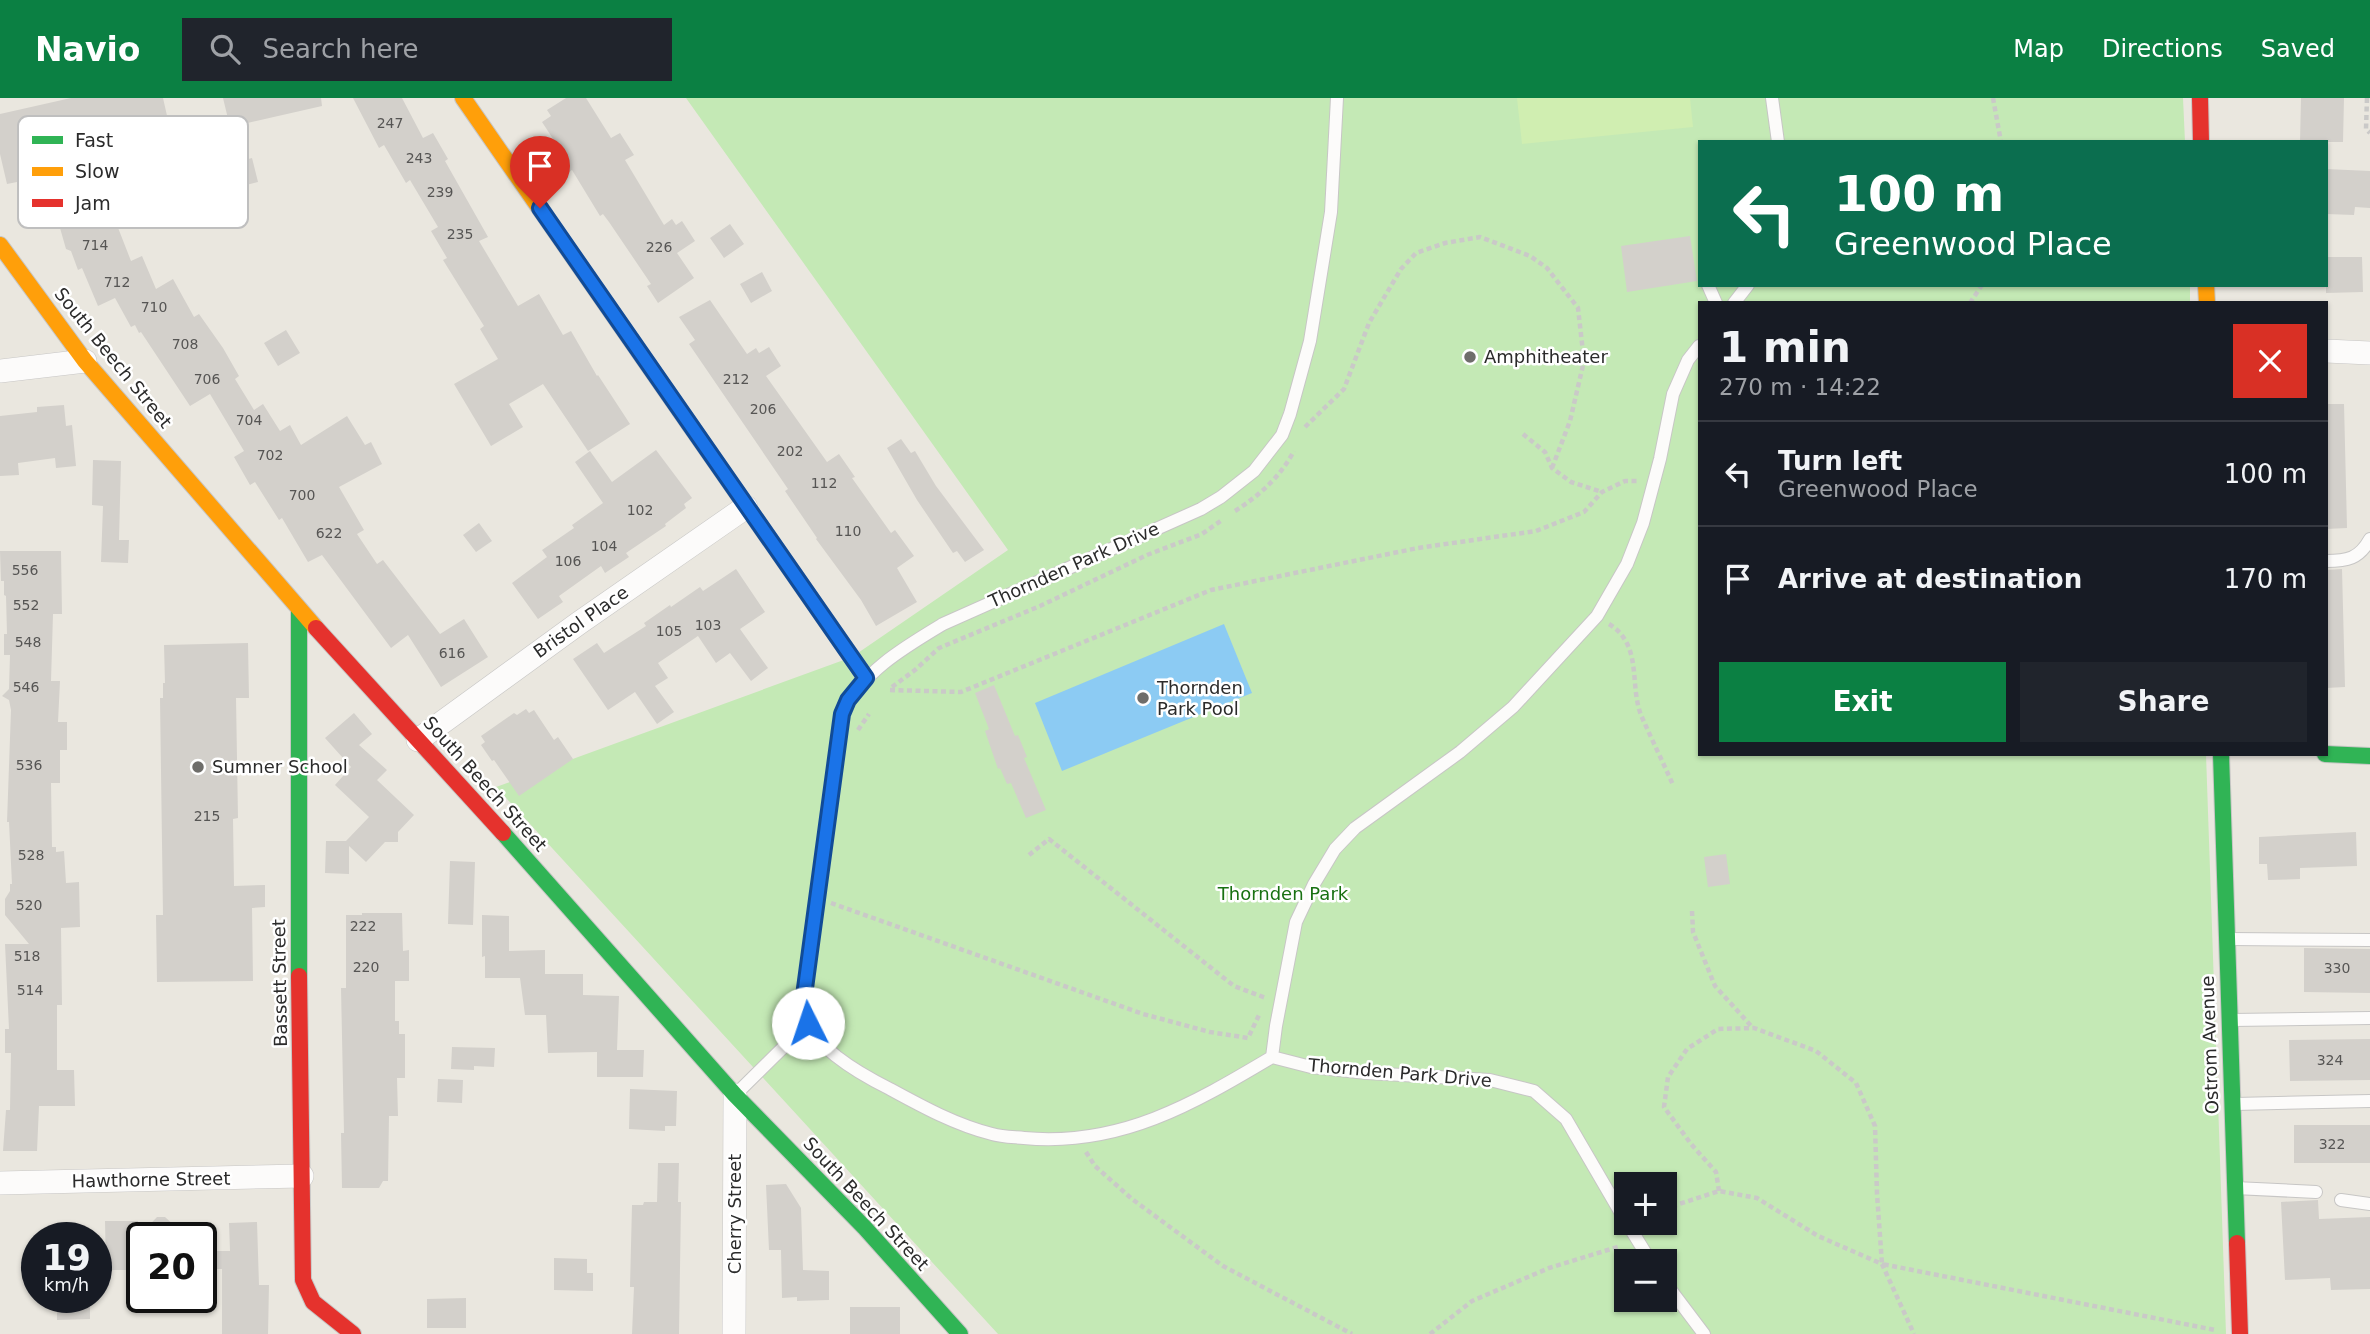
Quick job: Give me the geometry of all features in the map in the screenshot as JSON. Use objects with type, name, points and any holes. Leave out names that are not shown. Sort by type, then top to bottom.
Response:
[{"type":"street","points":[[463,98],[866,678]]},
{"type":"street","points":[[2200,98],[2201,140]]},
{"type":"street","name":"South Beech Street","points":[[0,245],[85,360],[299,609],[735,1095],[865,1228],[960,1334]]},
{"type":"street","points":[[2328,351],[2370,353]]},
{"type":"street","points":[[0,371],[85,360]]},
{"type":"street","name":"Bristol Place","points":[[418,740],[579,623],[746,507]]},
{"type":"street","name":"Bassett Street","points":[[299,609],[299,974],[303,1280],[313,1302],[353,1334]]},
{"type":"street","points":[[2328,754],[2370,756]]},
{"type":"street","name":"Ostrom Avenue","points":[[2221,756],[2240,1334]]},
{"type":"street","name":"Cherry Street","points":[[734,1334],[735,1095]]},
{"type":"street","name":"Hawthorne Street","points":[[0,1183],[302,1176]]},
{"type":"lane","name":"Thornden Park Drive","points":[[808,1023],[803,1003],[842,714],[848,700],[866,678],[904,647],[943,624],[1200,509],[1221,497],[1254,471],[1282,435],[1310,341],[1331,212],[1337,98]]},
{"type":"lane","points":[[1772,98],[1778,140]]},
{"type":"lane","points":[[1736,301],[1746,287]]},
{"type":"lane","points":[[735,1095],[808,1023],[817,1038],[859,1073],[946,1118],[994,1135],[1047,1140],[1075,1138],[1147,1123],[1216,1091],[1272,1057],[1296,922],[1335,849],[1355,828],[1460,752],[1513,707],[1597,616],[1627,564],[1643,523],[1673,394],[1688,360],[1698,347]]},
{"type":"lane","points":[[2328,561],[2353,559],[2363,551],[2370,539]]},
{"type":"lane","points":[[2226,939],[2370,940]]},
{"type":"lane","points":[[2228,1020],[2370,1018]]},
{"type":"lane","name":"Thornden Park Drive","points":[[1272,1057],[1311,1067],[1367,1073],[1490,1080],[1534,1091],[1566,1119],[1614,1201]]},
{"type":"lane","points":[[2231,1104],[2370,1101]]},
{"type":"lane","points":[[2234,1188],[2316,1192]]},
{"type":"lane","points":[[2341,1200],[2370,1204]]},
{"type":"lane","points":[[1677,1299],[1704,1334]]},
{"type":"path","points":[[1993,98],[2001,140]]},
{"type":"path","points":[[2368,98],[2366,129],[2370,133]]},
{"type":"path","points":[[1523,434],[1545,452],[1552,468],[1572,482],[1602,492]]},
{"type":"path","points":[[889,690],[961,692],[1211,590],[1418,548],[1536,531],[1584,512],[1602,492],[1625,481],[1653,481]]},
{"type":"path","points":[[1597,616],[1616,628],[1628,644],[1636,676],[1640,712],[1673,785]]},
{"type":"path","points":[[1029,855],[1049,839],[1234,986],[1266,999]]},
{"type":"path","points":[[829,902],[1143,1014],[1210,1032],[1248,1038]]},
{"type":"path","points":[[1692,911],[1693,932],[1715,986],[1754,1028]]},
{"type":"path","points":[[1719,1191],[1716,1172],[1664,1107],[1668,1077],[1687,1049],[1718,1029],[1754,1028],[1816,1051],[1856,1083],[1875,1126],[1882,1264],[1914,1334]]},
{"type":"path","points":[[1075,1138],[1096,1166],[1132,1199],[1223,1266],[1352,1334]]},
{"type":"path","points":[[1677,1205],[1719,1191],[1757,1198],[1818,1236],[1882,1264],[2222,1331]]},
{"type":"path","points":[[1430,1334],[1472,1301],[1549,1269],[1623,1245],[1624,1235]]},
{"type":"green space","name":"Thornden Park","points":[[686,98],[2183,98],[2185,140],[1698,140],[1698,287],[2190,287],[2190,301],[1698,301],[1698,756],[2206,756],[2226,1334],[998,1334],[496,787],[852,657],[1008,550]]},
{"type":"green space","points":[[1517,98],[1690,98],[1693,127],[1522,144]]},
{"type":"water","name":"Thornden Park Pool","points":[[1224,624],[1252,693],[1062,771],[1035,703]]},
{"type":"building","points":[[71,98],[163,98],[167,116],[18,116],[18,182],[7,184],[0,154],[0,114]]},
{"type":"building","points":[[223,98],[321,98],[322,106],[248,123],[248,116],[227,116]]},
{"type":"building","points":[[353,98],[402,98],[423,138],[433,133],[448,159],[445,161],[488,237],[479,241],[518,306],[539,294],[563,335],[571,331],[597,376],[630,424],[588,451],[543,384],[509,404],[523,427],[491,446],[454,384],[498,359],[480,329],[484,326],[443,260],[447,258],[431,231],[438,227],[410,180],[406,183],[384,145],[379,148]]},
{"type":"building","points":[[566,98],[586,98],[611,138],[620,133],[634,155],[625,160],[664,225],[672,219],[676,225],[682,221],[695,241],[677,253],[694,278],[658,303],[647,286],[651,284],[603,214],[600,216],[572,170],[563,176],[550,154],[559,148],[542,122],[551,116],[547,110]]},
{"type":"building","points":[[2301,98],[2344,98],[2343,142],[2300,140]]},
{"type":"building","points":[[252,158],[258,182],[248,184],[248,159]]},
{"type":"building","points":[[2328,169],[2370,171],[2370,208],[2355,207],[2354,215],[2328,214]]},
{"type":"building","points":[[730,224],[744,244],[724,258],[710,238]]},
{"type":"building","points":[[60,228],[118,228],[131,261],[142,256],[156,289],[173,279],[194,317],[199,314],[223,348],[239,376],[235,379],[254,410],[263,404],[280,431],[290,425],[301,445],[347,416],[365,445],[371,442],[382,464],[339,487],[364,530],[357,534],[377,564],[383,560],[440,634],[464,619],[488,657],[441,687],[408,635],[391,648],[322,555],[308,562],[282,518],[279,520],[255,482],[250,485],[234,457],[244,451],[210,394],[190,406],[141,332],[139,333],[135,325],[131,327],[115,298],[98,306],[82,268],[78,270],[71,251],[66,249]]},
{"type":"building","points":[[1690,236],[1697,281],[1627,292],[1621,246]]},
{"type":"building","points":[[2328,257],[2362,257],[2363,292],[2326,293]]},
{"type":"building","points":[[762,272],[772,291],[751,303],[740,284]]},
{"type":"building","points":[[710,300],[747,354],[756,348],[759,353],[769,347],[781,366],[766,376],[827,462],[839,454],[855,477],[852,478],[891,533],[895,530],[914,556],[897,568],[917,602],[876,626],[861,600],[816,539],[785,491],[788,489],[689,344],[695,340],[679,317]]},
{"type":"building","points":[[286,330],[300,353],[278,366],[264,343]]},
{"type":"building","points":[[2328,404],[2344,404],[2347,528],[2328,529]]},
{"type":"building","points":[[64,405],[66,426],[72,425],[76,466],[56,468],[55,458],[18,463],[19,475],[0,476],[0,416],[37,412],[37,407]]},
{"type":"building","points":[[901,439],[911,453],[915,451],[936,486],[984,550],[965,562],[957,551],[953,553],[917,500],[887,448]]},
{"type":"building","points":[[656,450],[692,498],[684,504],[686,508],[665,524],[666,526],[626,553],[629,557],[605,573],[601,566],[559,596],[563,602],[538,619],[512,583],[547,557],[542,550],[574,528],[572,525],[603,503],[575,462],[590,451],[612,482]]},
{"type":"building","points":[[93,460],[121,461],[119,540],[129,540],[128,563],[101,562],[103,506],[92,505]]},
{"type":"building","points":[[479,523],[492,541],[476,552],[463,535]]},
{"type":"building","points":[[0,551],[61,551],[62,614],[53,614],[51,681],[60,681],[58,722],[67,722],[67,750],[60,750],[60,783],[51,783],[52,847],[56,847],[56,852],[64,851],[66,883],[79,882],[80,927],[61,928],[62,1005],[57,1005],[57,1070],[74,1070],[75,1106],[39,1106],[37,1151],[3,1151],[6,1110],[10,1110],[11,1053],[5,1053],[5,1029],[9,1029],[5,944],[29,944],[5,915],[5,899],[12,884],[7,822],[11,710],[9,700],[2,696],[9,689],[10,655],[4,655],[4,634],[7,634],[6,596],[4,581],[1,581]]},
{"type":"building","points":[[736,569],[765,612],[740,629],[768,668],[751,681],[730,653],[716,663],[698,636],[658,663],[668,678],[655,686],[674,712],[657,724],[635,692],[608,710],[573,659],[597,643],[604,653],[646,626],[644,623],[670,605],[671,607],[700,587],[703,591]]},
{"type":"building","points":[[2342,569],[2345,687],[2328,688],[2328,570]]},
{"type":"building","points":[[248,643],[249,698],[236,698],[238,818],[233,819],[234,886],[265,885],[265,907],[252,908],[253,981],[157,982],[156,915],[163,915],[160,698],[163,698],[165,683],[164,645]]},
{"type":"building","points":[[994,685],[1015,736],[1018,735],[1027,757],[1024,758],[1046,810],[1026,818],[1011,783],[1007,784],[1000,768],[998,769],[985,731],[989,729],[975,693]]},
{"type":"building","points":[[526,709],[529,713],[534,710],[554,740],[558,737],[573,759],[519,796],[481,745],[485,742],[481,736],[514,713],[517,715]]},
{"type":"building","points":[[354,713],[372,734],[359,745],[387,770],[377,780],[414,815],[398,832],[398,842],[385,842],[366,862],[349,846],[349,874],[325,873],[326,841],[346,841],[369,817],[335,785],[351,767],[325,738]]},
{"type":"building","points":[[2356,832],[2357,866],[2300,868],[2300,879],[2268,880],[2267,864],[2259,864],[2259,837]]},
{"type":"building","points":[[1726,854],[1730,884],[1708,887],[1704,857]]},
{"type":"building","points":[[450,861],[475,862],[473,925],[448,924]]},
{"type":"building","points":[[402,913],[403,951],[409,950],[409,981],[395,981],[395,1021],[399,1021],[399,1034],[405,1034],[405,1078],[397,1078],[398,1116],[389,1116],[388,1181],[383,1181],[379,1188],[342,1188],[341,1133],[344,1133],[341,988],[346,988],[346,915]]},
{"type":"building","points":[[482,915],[509,916],[509,951],[545,950],[545,974],[583,974],[583,995],[619,996],[617,1050],[644,1050],[643,1077],[597,1077],[597,1052],[548,1053],[546,1015],[525,1015],[520,978],[485,978]]},
{"type":"building","points":[[2304,948],[2370,949],[2370,993],[2304,992]]},
{"type":"building","points":[[2370,1039],[2370,1080],[2290,1081],[2289,1040]]},
{"type":"building","points":[[452,1047],[495,1048],[494,1067],[451,1069]]},
{"type":"building","points":[[438,1079],[463,1080],[462,1103],[437,1102]]},
{"type":"building","points":[[630,1089],[677,1091],[676,1126],[665,1126],[665,1131],[629,1129]]},
{"type":"building","points":[[2294,1125],[2370,1125],[2370,1163],[2294,1163]]},
{"type":"building","points":[[658,1163],[679,1163],[679,1334],[632,1334],[632,1205],[657,1202]]},
{"type":"building","points":[[786,1184],[801,1208],[803,1270],[829,1271],[829,1300],[797,1301],[797,1297],[782,1298],[781,1250],[769,1250],[766,1185]]},
{"type":"building","points":[[2318,1200],[2319,1219],[2370,1217],[2370,1289],[2331,1290],[2330,1278],[2285,1280],[2281,1202]]},
{"type":"building","points":[[157,1217],[165,1217],[170,1222],[152,1222]]},
{"type":"building","points":[[138,1221],[126,1222],[126,1270],[112,1270],[112,1222],[105,1222]]},
{"type":"building","points":[[257,1222],[259,1285],[269,1285],[268,1334],[222,1334],[222,1269],[217,1269],[217,1251],[230,1251],[229,1223]]},
{"type":"building","points":[[554,1258],[587,1259],[587,1273],[593,1273],[593,1291],[554,1290]]},
{"type":"building","points":[[466,1298],[466,1328],[427,1328],[427,1299]]},
{"type":"building","points":[[850,1307],[900,1307],[900,1334],[850,1334]]},
{"type":"building","points":[[57,1313],[90,1313],[90,1319],[57,1320]]},
{"type":"traffic: fast","points":[[690,425],[866,678]]},
{"type":"traffic: fast","points":[[299,609],[299,976]]},
{"type":"traffic: fast","points":[[2328,754],[2370,756]]},
{"type":"traffic: fast","points":[[2221,756],[2237,1243]]},
{"type":"traffic: fast","points":[[503,833],[735,1095],[865,1228],[960,1334]]},
{"type":"traffic: slow","points":[[463,98],[690,425]]},
{"type":"traffic: slow","points":[[0,245],[85,361],[316,628]]},
{"type":"traffic: slow","points":[[2206,287],[2207,301]]},
{"type":"traffic: jam","points":[[2200,98],[2201,140]]},
{"type":"traffic: jam","points":[[316,628],[503,833]]},
{"type":"traffic: jam","points":[[299,976],[303,1280],[313,1302],[353,1334]]},
{"type":"traffic: jam","points":[[2237,1243],[2240,1334]]},
{"type":"place","name":"Amphitheater","points":[[1470,357]]},
{"type":"place","name":"Thornden Park Pool","points":[[1143,698]]},
{"type":"place","name":"Sumner School","points":[[198,767]]},
{"type":"route","points":[[540,208],[866,678],[848,700],[842,714],[803,1003],[808,1023]]}]
